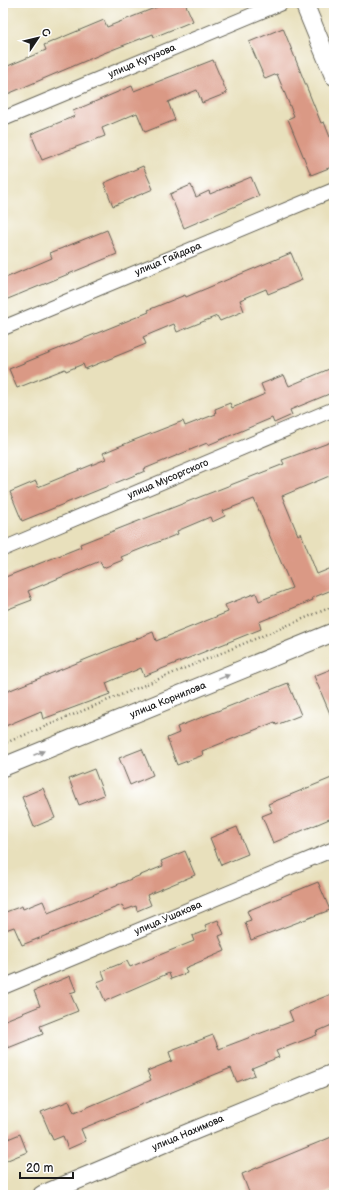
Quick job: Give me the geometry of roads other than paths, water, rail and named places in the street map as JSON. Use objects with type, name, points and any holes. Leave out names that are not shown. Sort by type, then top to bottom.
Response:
[{"type":"street","name":"улица Кутузова","points":[[3,119],[281,3]]},
{"type":"street","points":[[304,3],[334,76]]},
{"type":"street","name":"улица Гайдара","points":[[3,328],[334,190]]},
{"type":"street","name":"улица Мусоргского","points":[[3,548],[334,409]]},
{"type":"street","name":"улица Корнилова","points":[[3,767],[334,632]]},
{"type":"street","name":"улица Ушакова","points":[[3,988],[334,849]]},
{"type":"street","name":"улица Нахимова","points":[[42,1195],[334,1073]]}]
